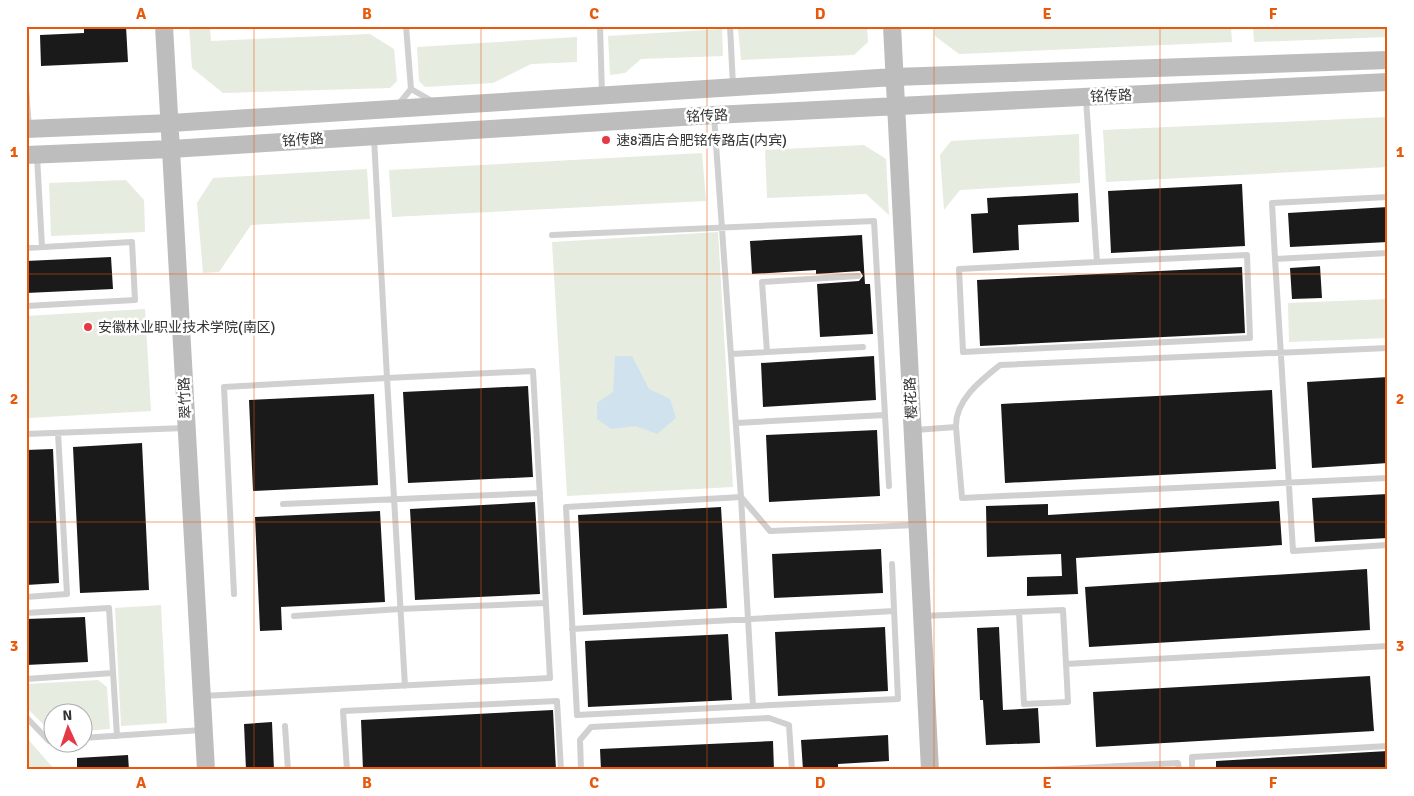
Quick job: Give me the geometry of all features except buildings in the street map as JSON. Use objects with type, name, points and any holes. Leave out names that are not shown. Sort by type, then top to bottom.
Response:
[{"type":"main road","name":"翠竹路","points":[[164,26],[171,123],[206,770]]},
{"type":"main road","name":"樱花路","points":[[892,26],[930,770]]},
{"type":"main road","name":"铭传路","points":[[27,129],[171,123],[894,77],[1388,60]]},
{"type":"main road","name":"铭传路","points":[[32,155],[171,149],[714,115],[1388,82]]},
{"type":"lane","points":[[395,109],[411,89],[406,26]]},
{"type":"lane","points":[[600,26],[602,95]]},
{"type":"lane","points":[[730,26],[733,87]]},
{"type":"lane","points":[[26,88],[27,129]]},
{"type":"lane","points":[[411,89],[440,106]]},
{"type":"lane","points":[[1086,98],[1097,262]]},
{"type":"lane","points":[[714,115],[741,497],[753,706]]},
{"type":"lane","points":[[374,136],[405,686]]},
{"type":"lane","points":[[32,155],[42,247]]},
{"type":"lane","points":[[1388,197],[1272,203],[1293,551],[1388,546]]},
{"type":"lane","points":[[552,235],[722,226],[874,221],[889,486]]},
{"type":"lane","points":[[26,248],[132,242],[135,300],[26,306]]},
{"type":"lane","points":[[1275,259],[1388,253]]},
{"type":"lane","points":[[1247,255],[1250,338],[963,352],[959,269],[1097,262],[1247,255]]},
{"type":"lane","points":[[768,352],[762,282],[858,276]]},
{"type":"lane","points":[[731,354],[863,347]]},
{"type":"lane","points":[[1388,348],[1000,365],[973,387],[956,418],[962,498],[1388,478]]},
{"type":"lane","points":[[202,696],[550,678],[533,371],[224,387],[234,594]]},
{"type":"lane","points":[[736,423],[885,415]]},
{"type":"lane","points":[[912,430],[956,427]]},
{"type":"lane","points":[[26,434],[186,428]]},
{"type":"lane","points":[[26,597],[67,594],[58,433]]},
{"type":"lane","points":[[283,504],[540,493]]},
{"type":"lane","points":[[741,497],[770,531],[917,525]]},
{"type":"lane","points":[[741,497],[566,508],[577,715],[898,699],[892,564]]},
{"type":"lane","points":[[294,616],[400,609],[546,603]]},
{"type":"lane","points":[[26,614],[109,608],[117,736]]},
{"type":"lane","points":[[922,616],[1063,610],[1068,702],[1024,704],[1019,612]]},
{"type":"lane","points":[[572,628],[894,611]]},
{"type":"lane","points":[[1066,664],[1388,646]]},
{"type":"lane","points":[[26,679],[113,673]]},
{"type":"lane","points":[[347,770],[343,711],[557,701],[561,770]]},
{"type":"lane","points":[[26,717],[42,734]]},
{"type":"lane","points":[[581,770],[580,740],[591,727],[769,718],[789,725],[792,770]]},
{"type":"lane","points":[[285,726],[288,770]]},
{"type":"lane","points":[[92,737],[204,730]]},
{"type":"lane","points":[[1192,770],[1192,757],[1388,746]]},
{"type":"lane","points":[[1043,770],[1178,763],[1179,770]]},
{"type":"shaded area","points":[[189,26],[210,26],[211,41],[370,34],[394,49],[397,81],[390,88],[223,93],[192,68]]},
{"type":"shaded area","points":[[867,26],[868,42],[854,55],[741,60],[738,29]]},
{"type":"shaded area","points":[[935,26],[1231,26],[1232,42],[959,54],[935,36]]},
{"type":"shaded area","points":[[1253,26],[1388,26],[1388,37],[1254,42]]},
{"type":"shaded area","points":[[722,29],[723,56],[641,59],[625,73],[610,75],[608,36]]},
{"type":"shaded area","points":[[577,37],[577,62],[531,64],[493,83],[425,87],[419,81],[417,47]]},
{"type":"shaded area","points":[[1388,117],[1388,167],[1106,182],[1103,130]]},
{"type":"shaded area","points":[[1079,134],[1080,183],[960,190],[944,210],[940,155],[951,141]]},
{"type":"shaded area","points":[[864,145],[886,159],[889,215],[866,194],[767,198],[765,150]]},
{"type":"shaded area","points":[[702,153],[706,201],[392,217],[389,170]]},
{"type":"shaded area","points":[[367,169],[370,219],[251,225],[219,272],[203,273],[197,203],[213,178]]},
{"type":"shaded area","points":[[126,180],[144,200],[145,232],[51,236],[49,183]]},
{"type":"shaded area","points":[[718,232],[733,487],[567,496],[552,242]]},
{"type":"shaded area","points":[[1388,299],[1388,338],[1289,342],[1288,303]]},
{"type":"shaded area","points":[[145,309],[151,411],[29,418],[26,316]]},
{"type":"shaded area","points":[[161,605],[167,723],[121,726],[115,608]]},
{"type":"shaded area","points":[[98,680],[107,687],[110,729],[92,730],[92,704],[42,704],[42,723],[26,707],[26,684]]},
{"type":"shaded area","points":[[26,737],[55,770],[26,770]]},
{"type":"water","points":[[615,356],[632,356],[649,389],[670,399],[676,418],[657,434],[636,426],[611,429],[597,419],[597,403],[613,392]]},
{"type":"place","name":"速8酒店合肥铭传路店(内宾)","points":[[606,140]]},
{"type":"place","name":"安徽林业职业技术学院(南区)","points":[[88,327]]}]
